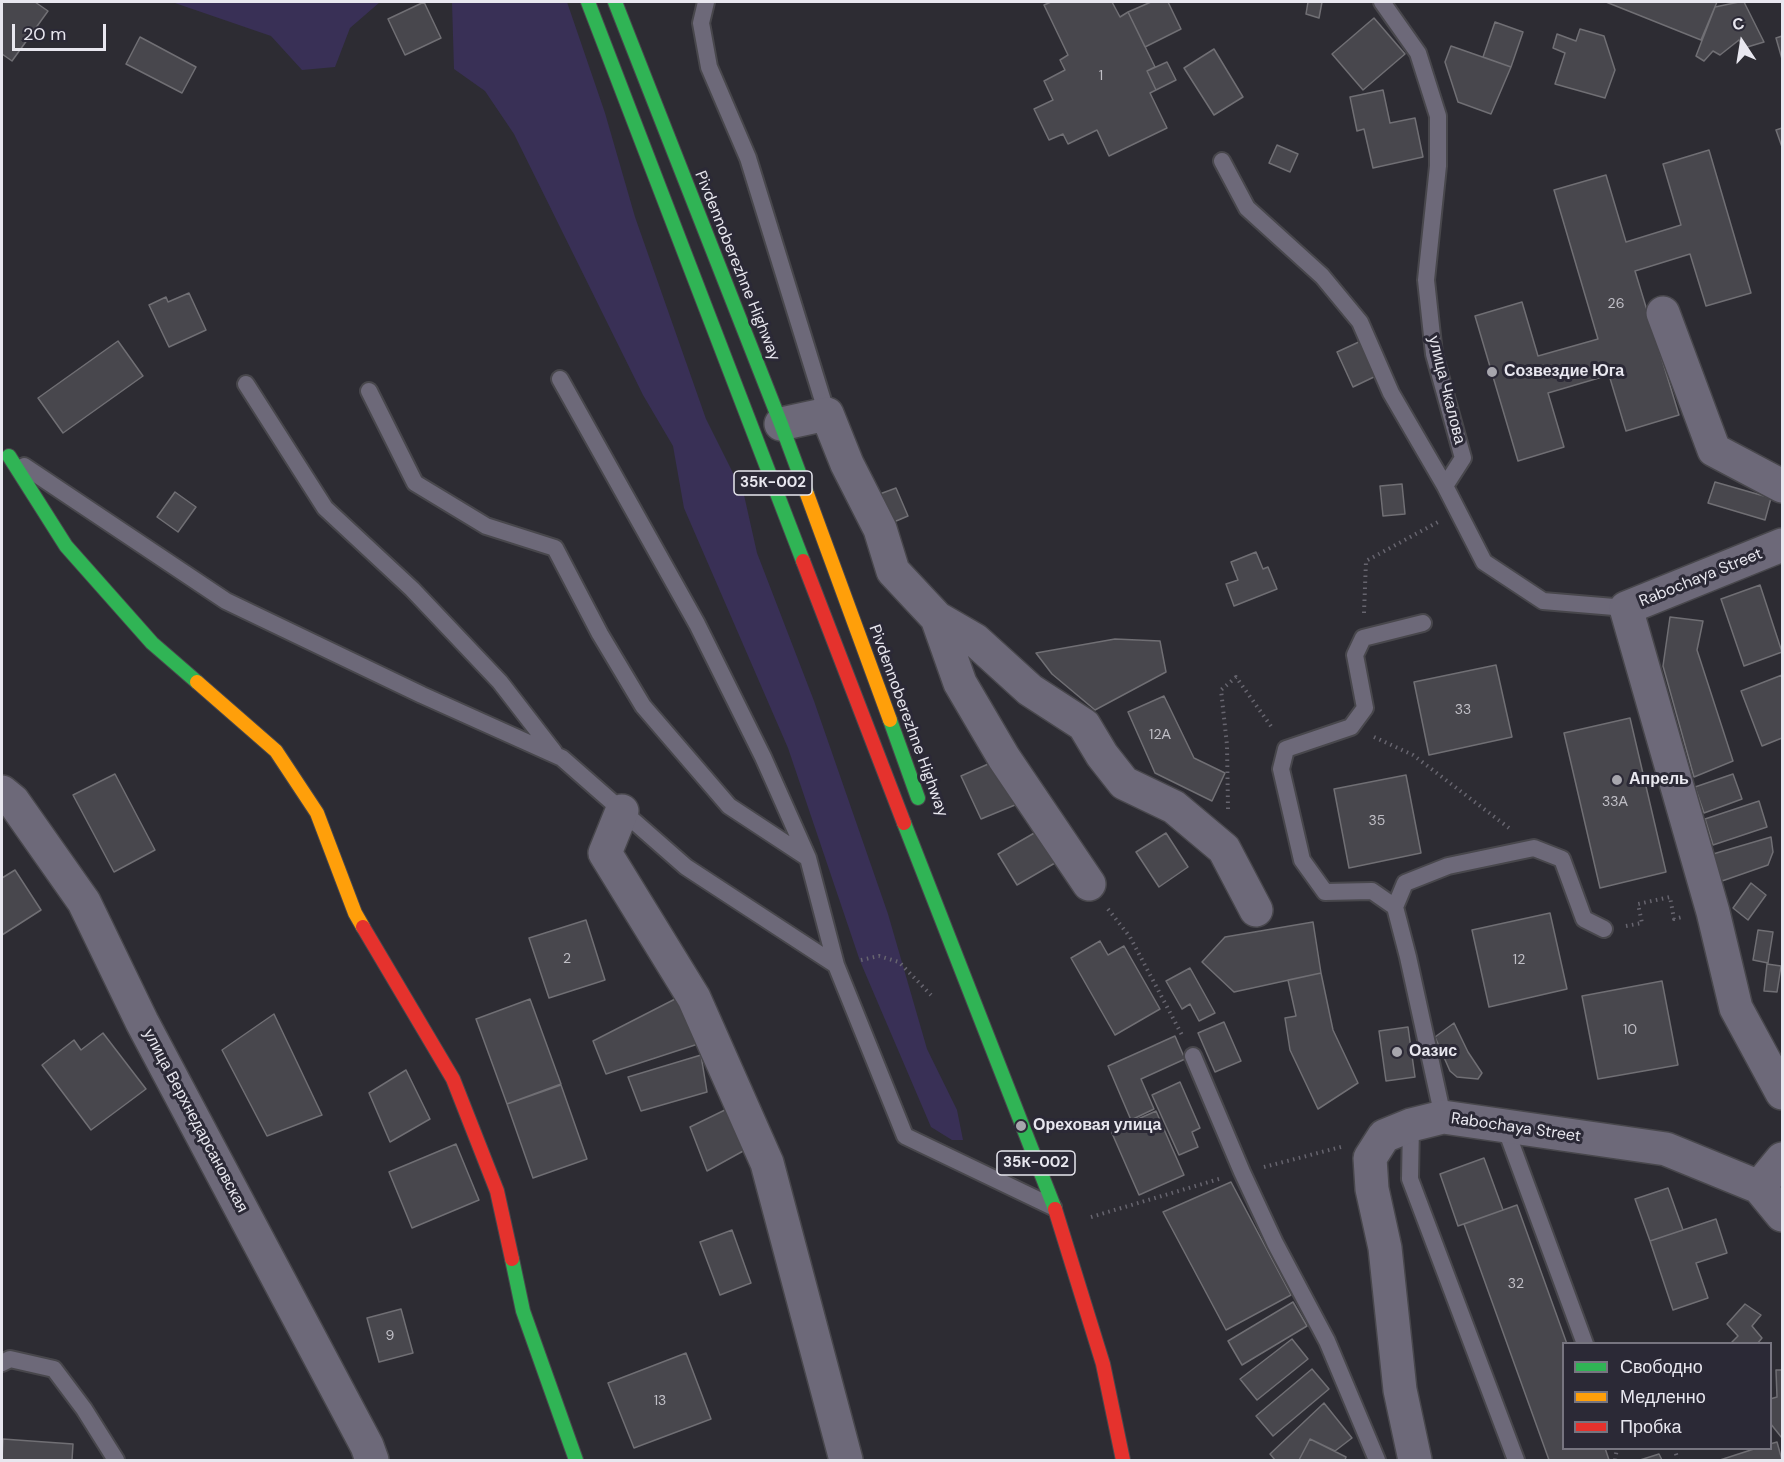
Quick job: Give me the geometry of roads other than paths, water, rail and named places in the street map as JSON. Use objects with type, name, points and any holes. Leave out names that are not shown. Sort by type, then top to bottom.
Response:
[{"type":"main road","name":"35К-002","points":[[588,2],[969,994],[1054,1208],[1103,1364],[1123,1461]]},
{"type":"main road","name":"Pivdennoberezhne Highway","points":[[615,2],[781,424],[923,811]]},
{"type":"main road","points":[[5,458],[66,546],[152,643],[276,751],[317,813],[355,914],[453,1079],[497,1191],[523,1311],[576,1461]]},
{"type":"street","points":[[1663,313],[1714,450],[1782,486]]},
{"type":"street","points":[[781,424],[827,414],[847,464],[880,529],[893,571],[937,618],[975,640],[1030,690],[1084,724],[1102,755],[1124,783],[1174,807],[1224,849],[1256,910]]},
{"type":"street","name":"Rabochaya Street","points":[[1782,545],[1626,608],[1713,912],[1736,1008],[1782,1093]]},
{"type":"street","points":[[937,618],[960,683],[1004,758],[1089,884]]},
{"type":"street","name":"улица Верхнедарсановская","points":[[2,792],[13,801],[84,902],[142,1022],[362,1436],[372,1461]]},
{"type":"street","points":[[622,811],[605,853],[694,998],[767,1163],[846,1461]]},
{"type":"street","name":"Rabochaya Street","points":[[1415,1461],[1400,1390],[1385,1248],[1372,1189],[1370,1158],[1384,1136],[1411,1125],[1443,1117],[1666,1149],[1759,1187]]},
{"type":"street","points":[[1782,1160],[1759,1187],[1782,1215]]},
{"type":"lane","points":[[706,2],[701,23],[709,67],[748,158],[827,414]]},
{"type":"lane","name":"улица Чкалова","points":[[1382,2],[1418,52],[1438,116],[1438,166],[1426,280],[1434,354],[1463,458],[1444,486]]},
{"type":"lane","points":[[1222,161],[1246,208],[1322,276],[1360,322],[1391,393],[1458,511],[1484,562],[1543,601],[1626,608]]},
{"type":"lane","points":[[560,379],[697,624],[763,756],[808,858],[836,965],[905,1136],[1054,1208]]},
{"type":"lane","points":[[246,384],[325,508],[411,589],[492,674],[556,756]]},
{"type":"lane","points":[[369,391],[415,483],[486,526],[555,548],[600,634],[643,706],[729,806],[808,858]]},
{"type":"lane","points":[[5,458],[226,601],[422,695],[562,758],[686,867],[836,965]]},
{"type":"lane","points":[[1395,907],[1372,891],[1325,892],[1302,860],[1281,769],[1286,748],[1351,727],[1365,708],[1355,655],[1363,638],[1423,623]]},
{"type":"lane","points":[[1443,1117],[1395,907],[1405,883],[1448,866],[1534,848],[1562,859],[1584,919],[1604,929]]},
{"type":"lane","points":[[1193,1056],[1275,1243],[1327,1341],[1377,1461]]},
{"type":"lane","points":[[1411,1125],[1410,1179],[1516,1461]]},
{"type":"lane","points":[[1505,1127],[1584,1342]]},
{"type":"lane","points":[[2,1363],[10,1359],[54,1369],[84,1409],[116,1461]]},
{"type":"place","name":"Созвездие Юга","points":[[1492,372]]},
{"type":"place","name":"Апрель","points":[[1617,780]]},
{"type":"place","name":"Оазис","points":[[1397,1052]]},
{"type":"place","name":"Ореховая улица","points":[[1021,1126]]}]
